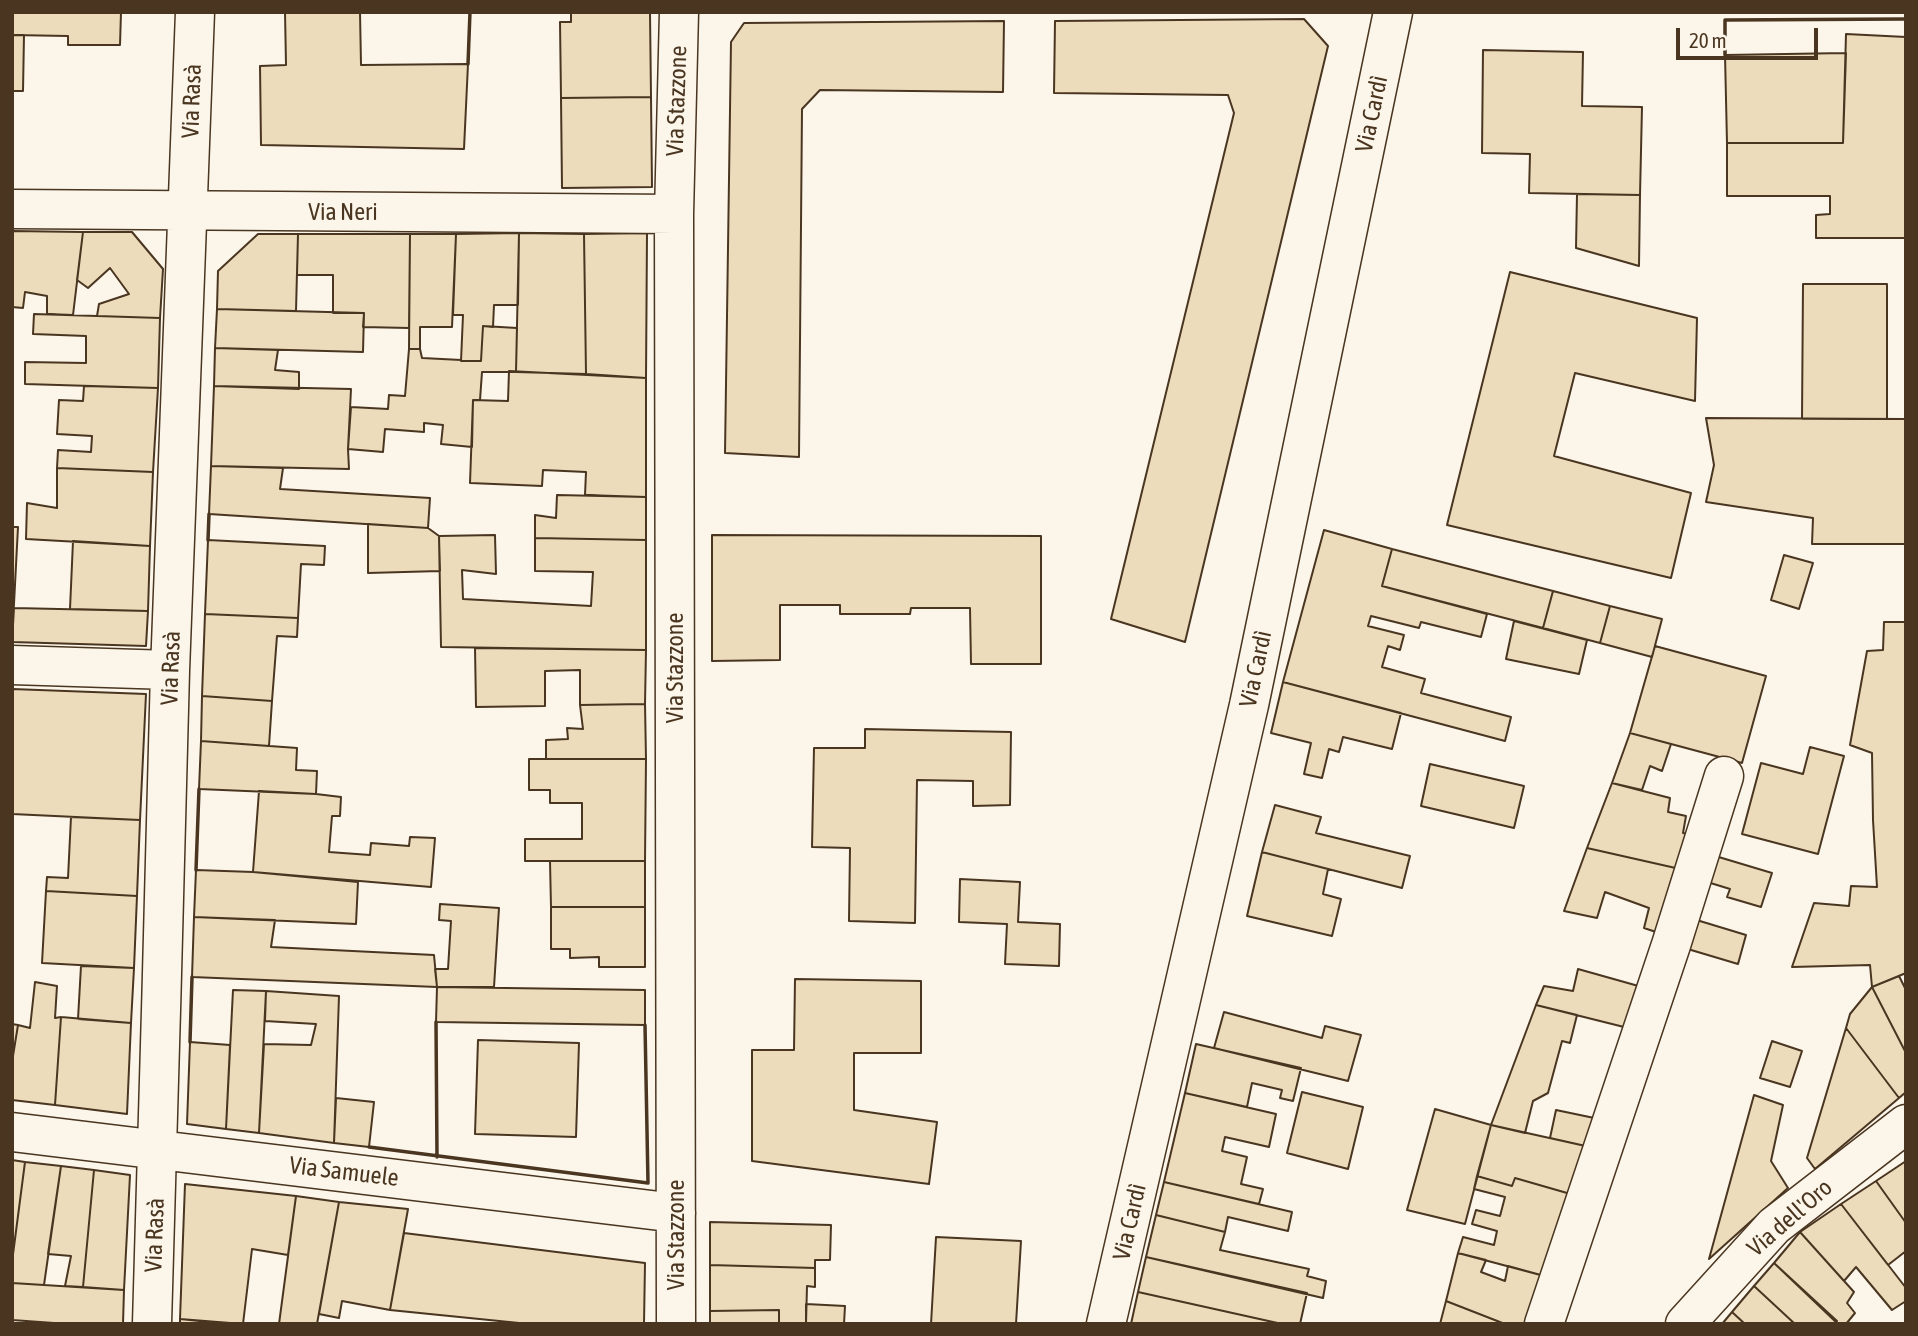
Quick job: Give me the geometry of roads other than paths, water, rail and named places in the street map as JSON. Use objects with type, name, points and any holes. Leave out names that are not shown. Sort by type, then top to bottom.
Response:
[{"type":"street","name":"Via Rasà","points":[[152,1324],[159,1149],[170,670],[195,12]]},
{"type":"street","name":"Via Stazzone","points":[[676,1324],[674,214],[679,12]]},
{"type":"street","name":"Via Cardì","points":[[1106,1324],[1249,705],[1393,12]]},
{"type":"street","name":"Via Neri","points":[[12,209],[674,214]]},
{"type":"street","points":[[12,665],[170,670]]},
{"type":"street","points":[[1544,1324],[1671,945],[1724,776]]},
{"type":"street","name":"Via dell'Oro","points":[[1685,1324],[1774,1226],[1906,1124]]},
{"type":"street","name":"Via Samuele","points":[[12,1132],[676,1213]]}]
